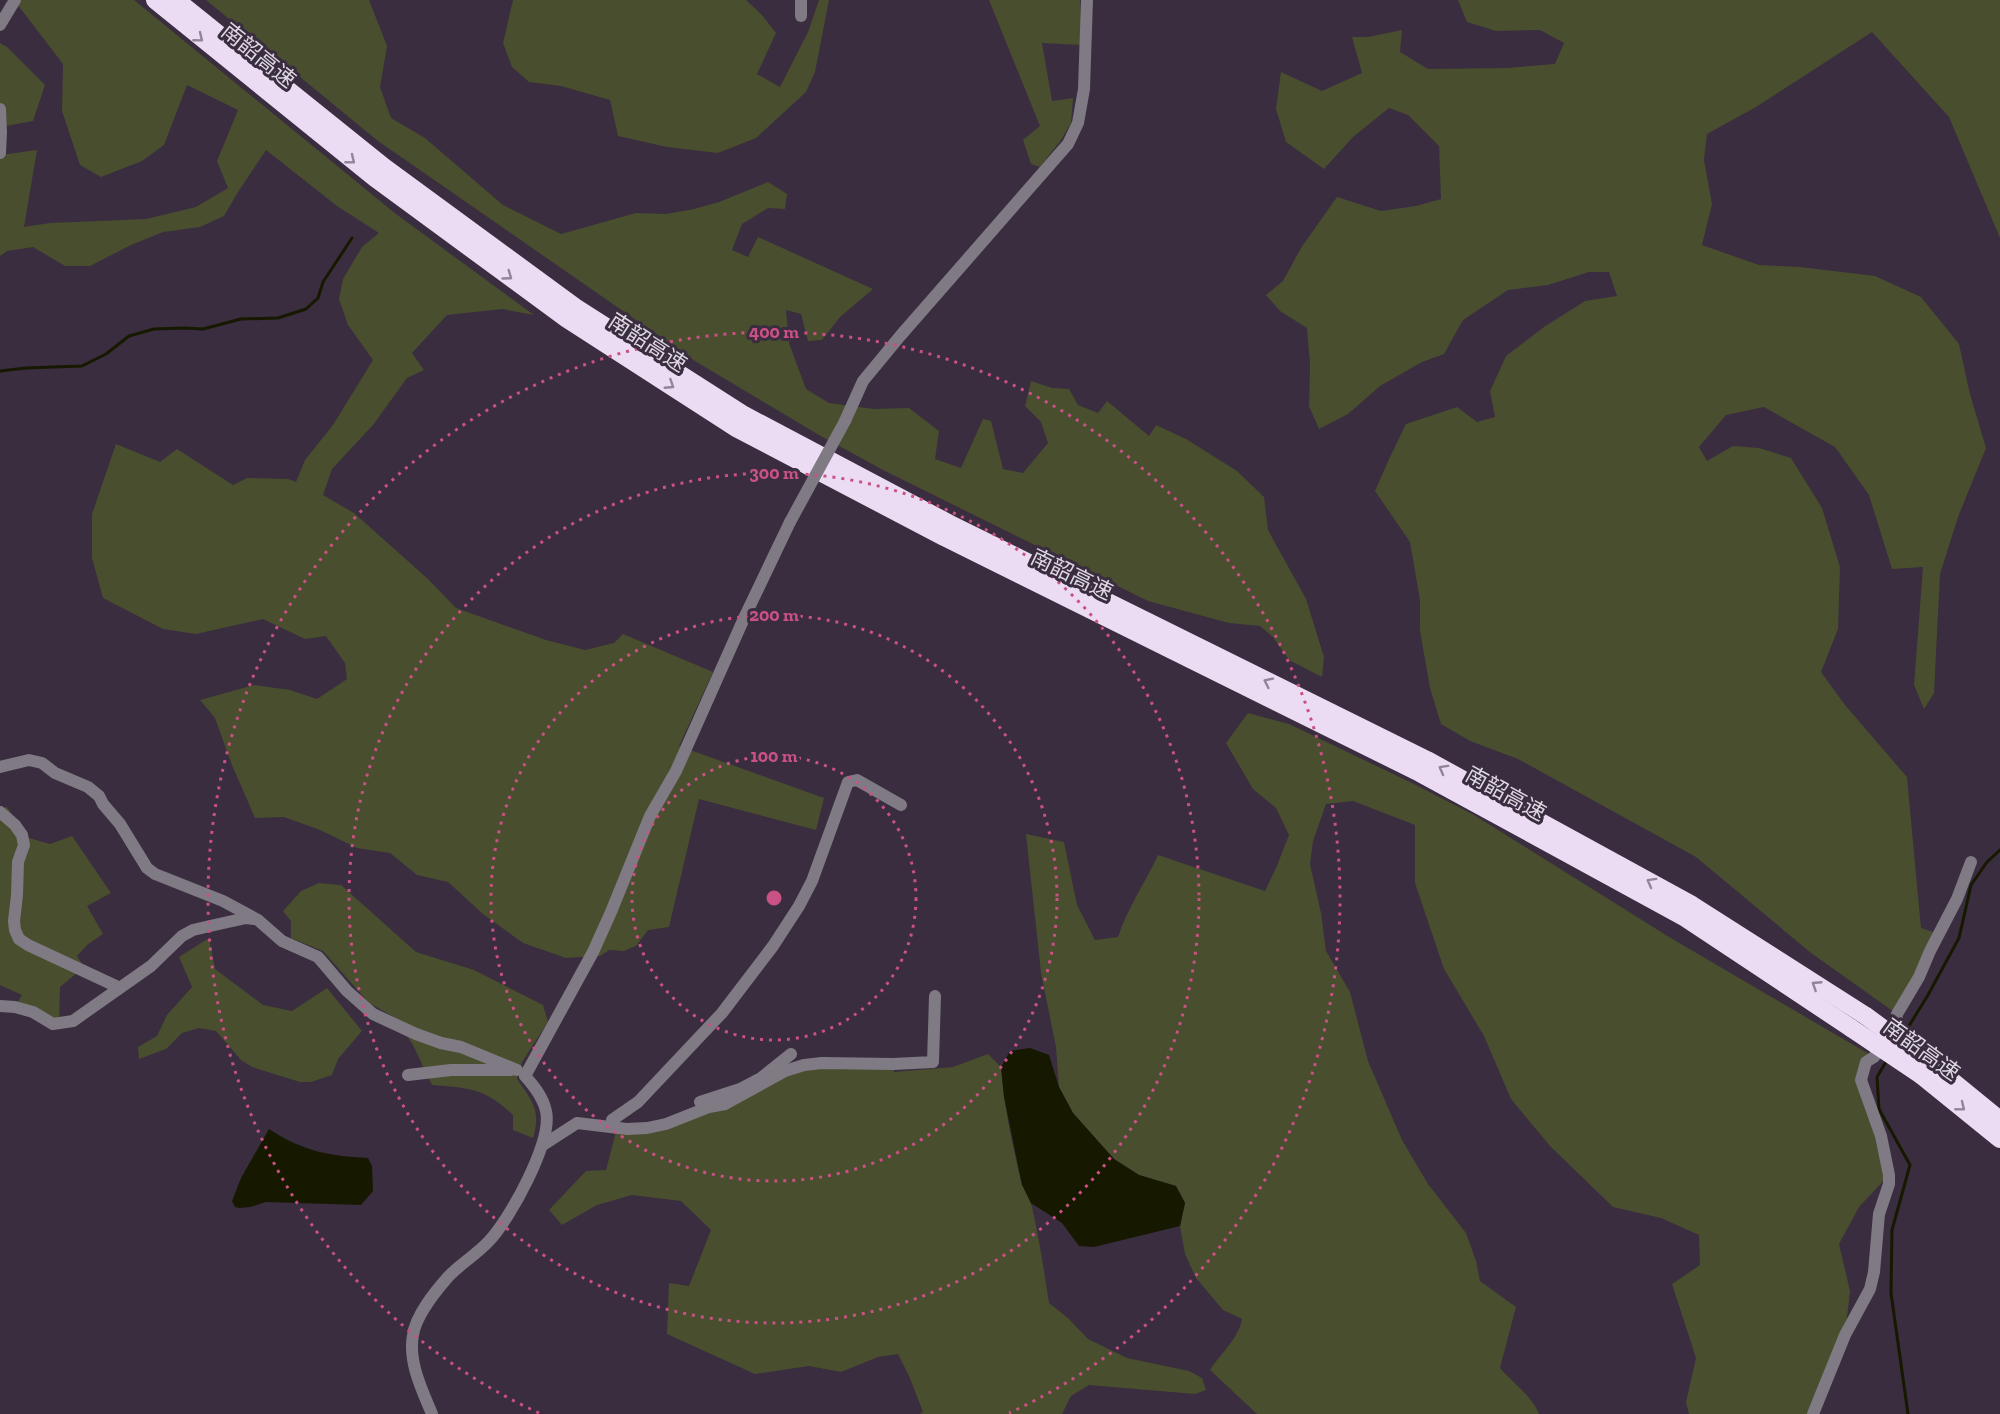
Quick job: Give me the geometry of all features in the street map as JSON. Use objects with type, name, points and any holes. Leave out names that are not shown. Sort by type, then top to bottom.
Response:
[{"type":"highway","name":"南韶高速","points":[[154,0],[375,178],[567,319],[736,428],[944,537],[1420,773],[1684,917],[1851,1028],[1925,1069],[2000,1120]]},
{"type":"highway","name":"南韶高速","points":[[176,0],[384,167],[575,307],[744,415],[950,524],[1426,760],[1692,905],[1866,1016],[2000,1139]]},
{"type":"street","points":[[0,26],[15,0]]},
{"type":"street","points":[[801,0],[801,16]]},
{"type":"street","points":[[521,1073],[593,952],[650,816],[676,771],[754,596],[863,381],[1068,144],[1078,123],[1084,89],[1087,0]]},
{"type":"street","points":[[0,109],[2,132],[0,153]]},
{"type":"street","points":[[0,777],[0,769],[29,760],[42,763],[55,773],[88,787],[99,796],[120,824],[147,868],[155,874],[223,901],[258,920],[282,941],[318,957],[347,991],[372,1014],[416,1034],[460,1047],[521,1073],[537,1090],[546,1111],[547,1130],[543,1145],[510,1213],[489,1241],[448,1277],[419,1317],[413,1334],[412,1355],[432,1414]]},
{"type":"street","points":[[612,1120],[638,1102],[722,1013],[773,946],[812,881],[848,782],[857,780],[901,805]]},
{"type":"street","points":[[0,812],[15,825],[22,835],[24,845],[18,862],[14,921],[19,939],[118,987]]},
{"type":"street","points":[[1813,1414],[1845,1335],[1870,1289],[1874,1272],[1879,1214],[1889,1184],[1890,1175],[1881,1136],[1861,1080],[1862,1070],[1866,1062],[1875,1057],[1896,1022],[1897,1014],[1919,977],[1957,899],[1971,862]]},
{"type":"street","points":[[0,1006],[33,1012],[53,1024],[73,1021],[118,987],[151,966],[182,936],[193,930],[239,920],[258,920]]},
{"type":"street","points":[[577,1123],[627,1129],[666,1124],[725,1104],[785,1071],[804,1065],[933,1062],[935,996]]},
{"type":"street","points":[[543,1145],[577,1123],[595,1118],[657,1119],[740,1089],[761,1078],[791,1054]]},
{"type":"street","points":[[408,1075],[451,1070],[521,1073]]},
{"type":"shaded area","points":[[14,0],[134,0],[396,214],[534,315],[502,309],[447,315],[412,353],[424,370],[407,378],[373,425],[332,469],[323,495],[354,513],[428,579],[456,608],[546,640],[585,650],[614,643],[623,634],[713,672],[679,746],[824,798],[816,830],[699,799],[669,927],[648,930],[636,946],[624,951],[609,950],[600,956],[566,958],[523,943],[483,914],[448,882],[417,875],[390,853],[357,848],[320,830],[284,817],[255,818],[215,718],[200,700],[254,685],[290,690],[317,699],[347,679],[345,663],[326,636],[305,639],[263,619],[196,634],[163,629],[103,598],[92,558],[92,514],[116,444],[160,462],[177,449],[233,485],[247,478],[288,479],[296,482],[305,460],[333,425],[373,360],[348,325],[339,299],[343,279],[362,247],[379,233],[337,206],[266,150],[224,216],[200,227],[163,232],[90,266],[65,266],[33,247],[7,251],[0,256],[0,155],[37,150],[24,227],[50,223],[146,219],[196,207],[228,188],[217,161],[238,110],[187,85],[164,145],[142,161],[101,177],[80,165],[62,111],[63,64]]},
{"type":"shaded area","points":[[206,0],[369,0],[387,46],[380,87],[391,118],[425,138],[503,205],[561,234],[636,213],[666,214],[694,209],[719,202],[768,182],[787,194],[785,209],[768,208],[742,224],[732,250],[748,257],[758,237],[873,289],[840,317],[822,340],[808,341],[801,314],[786,310],[789,343],[806,389],[829,403],[874,409],[909,408],[939,431],[935,459],[961,468],[983,419],[991,421],[1003,469],[1023,473],[1048,443],[1041,422],[1025,406],[1031,381],[1052,388],[1069,389],[1078,405],[1098,413],[1107,401],[1149,436],[1156,425],[1186,439],[1237,471],[1264,497],[1268,530],[1306,599],[1324,657],[1322,677],[1289,660],[1273,637],[1260,626],[1229,623],[1148,601],[883,470],[819,435],[695,361],[378,141]]},
{"type":"shaded area","points":[[513,0],[746,0],[776,33],[757,74],[780,87],[808,32],[819,0],[829,0],[815,72],[806,92],[756,138],[718,153],[667,147],[618,136],[610,100],[561,86],[529,82],[512,67],[503,43]]},
{"type":"shaded area","points":[[989,0],[1080,0],[1082,45],[1042,43],[1052,101],[1073,98],[1071,123],[1040,167],[1031,164],[1023,140],[1040,126]]},
{"type":"shaded area","points":[[1458,0],[2000,0],[2000,238],[1949,117],[1872,32],[1756,107],[1707,134],[1704,160],[1712,204],[1702,245],[1759,265],[1800,267],[1875,276],[1921,297],[1959,344],[1970,394],[1986,448],[1958,517],[1940,574],[1934,693],[1924,709],[1914,685],[1923,567],[1892,569],[1869,495],[1835,447],[1764,407],[1726,415],[1699,447],[1707,461],[1733,446],[1759,448],[1791,458],[1822,508],[1840,567],[1838,629],[1821,672],[1845,705],[1907,777],[1921,928],[1939,934],[1897,1014],[1811,953],[1696,857],[1518,759],[1470,741],[1441,724],[1430,688],[1420,631],[1420,600],[1410,542],[1375,491],[1406,424],[1457,407],[1477,422],[1495,417],[1490,391],[1506,356],[1544,327],[1585,301],[1617,296],[1609,272],[1589,272],[1548,285],[1508,290],[1463,320],[1444,354],[1422,362],[1380,386],[1348,414],[1319,429],[1309,406],[1310,365],[1307,328],[1280,311],[1266,295],[1283,281],[1301,248],[1337,197],[1381,211],[1416,206],[1441,199],[1439,146],[1408,115],[1389,108],[1353,137],[1324,169],[1286,142],[1276,109],[1281,72],[1322,91],[1362,73],[1352,37],[1368,37],[1402,30],[1400,52],[1428,69],[1507,68],[1555,64],[1564,43],[1540,30],[1496,31],[1467,22]]},
{"type":"shaded area","points":[[0,43],[7,47],[45,85],[33,121],[0,127]]},
{"type":"shaded area","points":[[1248,713],[1289,724],[1474,815],[1669,937],[1874,1057],[1862,1070],[1889,1175],[1859,1207],[1839,1244],[1850,1291],[1845,1335],[1813,1414],[1689,1414],[1686,1402],[1696,1358],[1672,1284],[1700,1265],[1699,1235],[1661,1218],[1613,1207],[1550,1146],[1511,1099],[1484,1036],[1444,969],[1415,883],[1415,825],[1353,801],[1326,804],[1313,841],[1310,864],[1321,913],[1326,951],[1350,992],[1368,1061],[1402,1140],[1428,1184],[1466,1233],[1480,1281],[1516,1307],[1500,1368],[1527,1396],[1539,1414],[1257,1414],[1210,1370],[1233,1339],[1242,1319],[1223,1310],[1196,1278],[1185,1254],[1180,1226],[1185,1203],[1176,1186],[1139,1175],[1114,1159],[1073,1113],[1059,1087],[1056,1047],[1041,973],[1026,834],[1064,842],[1077,905],[1095,940],[1118,937],[1131,906],[1158,855],[1265,891],[1289,835],[1276,808],[1253,789],[1226,743]]},
{"type":"shaded area","points":[[7,807],[29,838],[50,844],[72,836],[111,893],[87,906],[103,934],[87,945],[77,956],[84,967],[60,987],[59,1023],[15,1007],[22,995],[0,985],[0,808]]},
{"type":"shaded area","points":[[319,883],[341,885],[416,952],[474,970],[543,1005],[548,1022],[522,1062],[517,1079],[536,1113],[533,1138],[513,1130],[513,1115],[485,1094],[467,1089],[432,1085],[413,1045],[394,1017],[369,1003],[323,951],[291,938],[291,921],[283,911],[301,891]]},
{"type":"shaded area","points":[[209,938],[215,969],[263,1005],[292,1011],[327,988],[362,1031],[338,1059],[332,1075],[311,1082],[300,1082],[252,1067],[241,1060],[216,1031],[199,1028],[182,1033],[166,1049],[139,1059],[138,1047],[157,1036],[167,1015],[192,987],[179,957]]},
{"type":"shaded area","points":[[1030,1048],[1049,1055],[1059,1087],[1073,1113],[1114,1159],[1139,1175],[1176,1186],[1185,1203],[1180,1226],[1094,1247],[1079,1246],[1062,1223],[1031,1203],[1022,1185],[1004,1097],[1001,1067],[1010,1051]]},
{"type":"shaded area","points":[[988,1054],[1001,1067],[1012,1139],[1021,1181],[1032,1207],[1049,1303],[1068,1318],[1088,1339],[1127,1358],[1189,1371],[1202,1378],[1206,1390],[1195,1394],[1089,1385],[1071,1396],[1062,1414],[920,1414],[923,1412],[898,1354],[878,1357],[841,1372],[809,1366],[755,1374],[667,1334],[669,1283],[689,1286],[711,1230],[681,1201],[632,1195],[597,1205],[562,1225],[549,1210],[586,1171],[606,1170],[617,1128],[647,1128],[785,1071],[893,1064],[894,1072],[953,1067]]},
{"type":"shaded area","points":[[269,1129],[293,1143],[316,1151],[368,1158],[372,1166],[373,1191],[361,1205],[266,1202],[250,1207],[235,1207],[232,1201],[241,1178]]},
{"type":"waterway","points":[[0,371],[82,366],[106,354],[129,336],[154,329],[203,329],[241,319],[278,318],[306,309],[318,298],[323,282],[352,238]]},
{"type":"waterway","points":[[1904,1034],[1959,938],[1971,885],[1987,862],[2000,850]]},
{"type":"waterway","points":[[1887,1060],[1877,1077],[1879,1109],[1910,1165],[1892,1230],[1891,1293],[1908,1414]]}]
